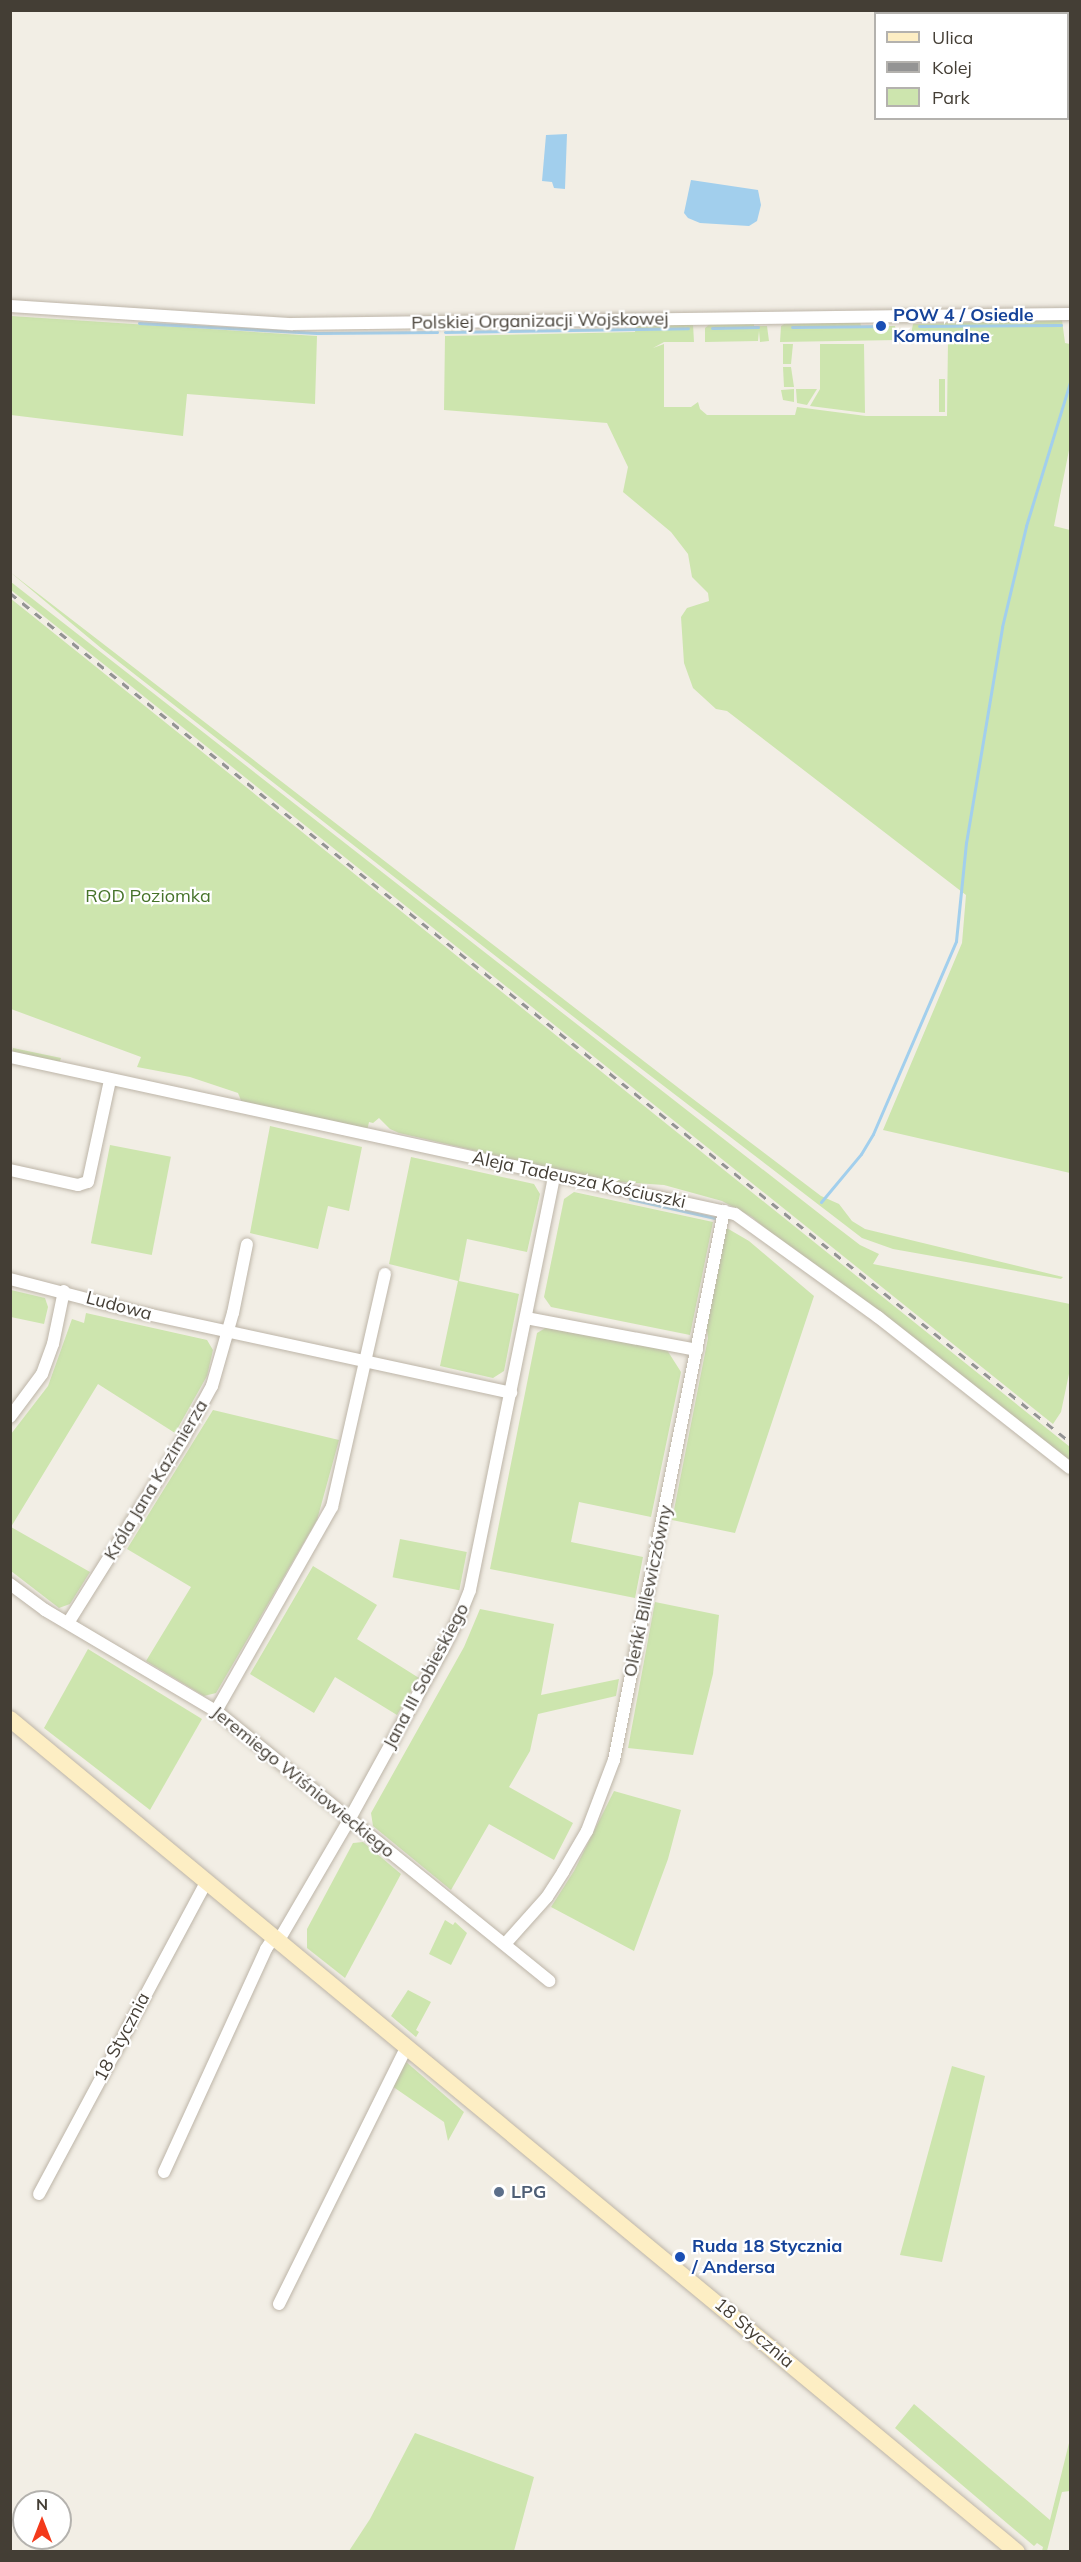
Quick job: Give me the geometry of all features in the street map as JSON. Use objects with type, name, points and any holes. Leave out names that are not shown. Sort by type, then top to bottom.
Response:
[{"type":"main road","name":"18 Stycznia","points":[[10,1719],[1017,2552]]},
{"type":"street","name":"Polskiej Organizacji Wojskowej","points":[[10,306],[219,321],[322,324],[1071,314]]},
{"type":"street","name":"Aleja Tadeusza Kościuszki","points":[[10,1057],[724,1211],[743,1217],[766,1238],[878,1317],[1071,1468]]},
{"type":"street","points":[[10,1170],[78,1185],[86,1184],[90,1179],[110,1080]]},
{"type":"street","name":"Jana III Sobieskiego","points":[[276,1939],[349,1820],[458,1620],[470,1590],[554,1176]]},
{"type":"street","name":"Oleńki Billewiczówny","points":[[505,1944],[547,1897],[587,1830],[606,1786],[614,1760],[698,1350],[724,1211]]},
{"type":"street","points":[[228,1331],[247,1244]]},
{"type":"street","points":[[216,1711],[332,1507],[385,1274]]},
{"type":"street","name":"Ludowa","points":[[10,1279],[64,1291],[133,1311],[511,1392]]},
{"type":"street","points":[[10,1417],[42,1374],[53,1344],[64,1291]]},
{"type":"street","points":[[526,1318],[698,1350]]},
{"type":"street","name":"Króla Jana Kazimierza","points":[[68,1623],[205,1400],[219,1367],[228,1331]]},
{"type":"street","name":"Jeremiego Wiśniowieckiego","points":[[10,1584],[68,1623],[216,1711],[263,1746],[349,1820],[550,1982]]},
{"type":"street","name":"18 Stycznia","points":[[39,2194],[207,1881]]},
{"type":"street","points":[[164,2172],[266,1949],[276,1939]]},
{"type":"street","points":[[279,2304],[407,2046]]},
{"type":"green space","points":[[11,316],[317,336],[315,404],[187,394],[183,436],[11,415]]},
{"type":"green space","points":[[1062,320],[1065,343],[1070,344],[1070,445],[1054,526],[1070,530],[1070,1173],[883,1130],[962,943],[966,895],[727,711],[716,709],[693,688],[684,663],[681,617],[687,608],[709,601],[708,593],[692,577],[688,554],[671,532],[623,492],[628,467],[607,423],[444,410],[445,336],[635,332],[636,325],[693,324],[694,342],[664,342],[653,348],[664,344],[664,407],[691,407],[698,402],[700,409],[707,415],[795,415],[797,407],[866,416],[947,416],[948,340],[910,340],[913,324]]},
{"type":"green space","points":[[860,322],[861,326],[895,326],[898,340],[780,342],[781,326],[786,323]]},
{"type":"green space","points":[[754,323],[754,326],[767,326],[769,341],[760,342],[759,331],[758,341],[705,342],[705,328],[710,324]]},
{"type":"green space","points":[[783,344],[793,344],[791,364],[783,364]]},
{"type":"green space","points":[[820,344],[864,344],[865,413],[810,406],[820,389]]},
{"type":"green space","points":[[783,367],[791,367],[794,387],[784,387]]},
{"type":"green space","points":[[939,379],[945,379],[945,412],[939,412]]},
{"type":"green space","points":[[794,389],[794,402],[783,400],[781,390]]},
{"type":"green space","points":[[796,389],[817,389],[807,405],[797,403]]},
{"type":"green space","points":[[10,572],[689,1096],[821,1196],[839,1204],[852,1221],[865,1229],[1063,1277],[1061,1279],[893,1249],[862,1238],[579,1021],[101,648]]},
{"type":"green space","points":[[11,582],[830,1222],[860,1245],[879,1254],[873,1264],[1070,1304],[1070,1369],[1061,1412],[1053,1424],[11,590]]},
{"type":"green space","name":"ROD Poziomka","points":[[10,598],[1070,1447],[1070,1462],[752,1217],[722,1201],[664,1185],[606,1181],[399,1133],[390,1129],[379,1118],[373,1123],[369,1122],[367,1131],[242,1103],[238,1093],[190,1077],[137,1067],[141,1057],[11,1009]]},
{"type":"green space","points":[[13,1048],[61,1058],[59,1064],[13,1053]]},
{"type":"green space","points":[[270,1126],[362,1147],[349,1211],[328,1206],[318,1249],[250,1233]]},
{"type":"green space","points":[[110,1145],[171,1157],[152,1255],[91,1243]]},
{"type":"green space","points":[[411,1157],[534,1184],[540,1194],[527,1252],[467,1239],[459,1281],[519,1294],[504,1371],[493,1378],[440,1366],[458,1281],[389,1264]]},
{"type":"green space","points":[[574,1192],[713,1222],[690,1335],[551,1307],[544,1297],[564,1199]]},
{"type":"green space","points":[[725,1227],[749,1241],[814,1296],[735,1533],[672,1520],[708,1338],[706,1321]]},
{"type":"green space","points":[[11,1290],[45,1298],[48,1307],[44,1324],[11,1317]]},
{"type":"green space","points":[[86,1313],[207,1340],[213,1350],[207,1376],[175,1433],[98,1384],[11,1527],[11,1434],[48,1386],[72,1319],[84,1323]]},
{"type":"green space","points":[[547,1327],[667,1350],[681,1372],[651,1517],[579,1502],[571,1542],[643,1557],[635,1598],[490,1569],[537,1333]]},
{"type":"green space","points":[[213,1410],[339,1440],[317,1520],[216,1693],[204,1696],[146,1661],[191,1587],[127,1549]]},
{"type":"green space","points":[[11,1527],[90,1572],[70,1604],[59,1608],[11,1571]]},
{"type":"green space","points":[[400,1539],[467,1552],[459,1590],[393,1577]]},
{"type":"green space","points":[[313,1566],[377,1605],[357,1639],[419,1678],[397,1715],[335,1677],[314,1713],[250,1674]]},
{"type":"green space","points":[[655,1602],[719,1615],[713,1674],[693,1755],[628,1748]]},
{"type":"green space","points":[[480,1609],[554,1624],[541,1695],[619,1679],[616,1696],[538,1714],[530,1751],[509,1787],[573,1823],[554,1860],[489,1824],[451,1890],[373,1826],[371,1813],[464,1647]]},
{"type":"green space","points":[[88,1649],[202,1719],[150,1810],[44,1728]]},
{"type":"green space","points":[[614,1791],[681,1810],[668,1859],[634,1951],[551,1907],[574,1871]]},
{"type":"green space","points":[[363,1842],[401,1874],[345,1978],[307,1948],[307,1929],[353,1843]]},
{"type":"green space","points":[[445,1920],[453,1925],[455,1922],[467,1933],[451,1965],[429,1954]]},
{"type":"green space","points":[[408,1990],[431,2002],[416,2030],[419,2032],[416,2037],[391,2016]]},
{"type":"green space","points":[[405,2061],[464,2112],[448,2141],[444,2122],[392,2086]]},
{"type":"green space","points":[[952,2066],[985,2076],[942,2262],[900,2255]]},
{"type":"green space","points":[[914,2404],[1050,2520],[1070,2439],[1070,2491],[1062,2492],[1047,2551],[1042,2551],[1043,2547],[1037,2543],[1034,2546],[895,2428]]},
{"type":"green space","points":[[415,2433],[534,2477],[514,2551],[349,2551],[370,2519]]},
{"type":"water","points":[[567,134],[565,189],[554,188],[552,182],[542,181],[546,135]]},
{"type":"water","points":[[691,180],[758,190],[761,205],[757,221],[749,226],[700,223],[688,218],[684,213]]},
{"type":"waterway","points":[[139,323],[317,333],[437,332]]},
{"type":"waterway","points":[[919,326],[1061,325]]},
{"type":"waterway","points":[[792,327],[887,326]]},
{"type":"waterway","points":[[712,328],[758,327]]},
{"type":"waterway","points":[[445,332],[688,328]]},
{"type":"waterway","points":[[821,1202],[861,1154],[873,1134],[956,941],[966,843],[1002,627],[1026,526],[1070,382]]},
{"type":"waterway","points":[[630,1199],[715,1218]]},
{"type":"railway","points":[[10,593],[1070,1442]]},
{"type":"place","name":"POW 4 / Osiedle Komunalne","points":[[881,326]]},
{"type":"place","name":"LPG","points":[[499,2192]]},
{"type":"place","name":"Ruda 18 Stycznia / Andersa","points":[[680,2257]]}]
